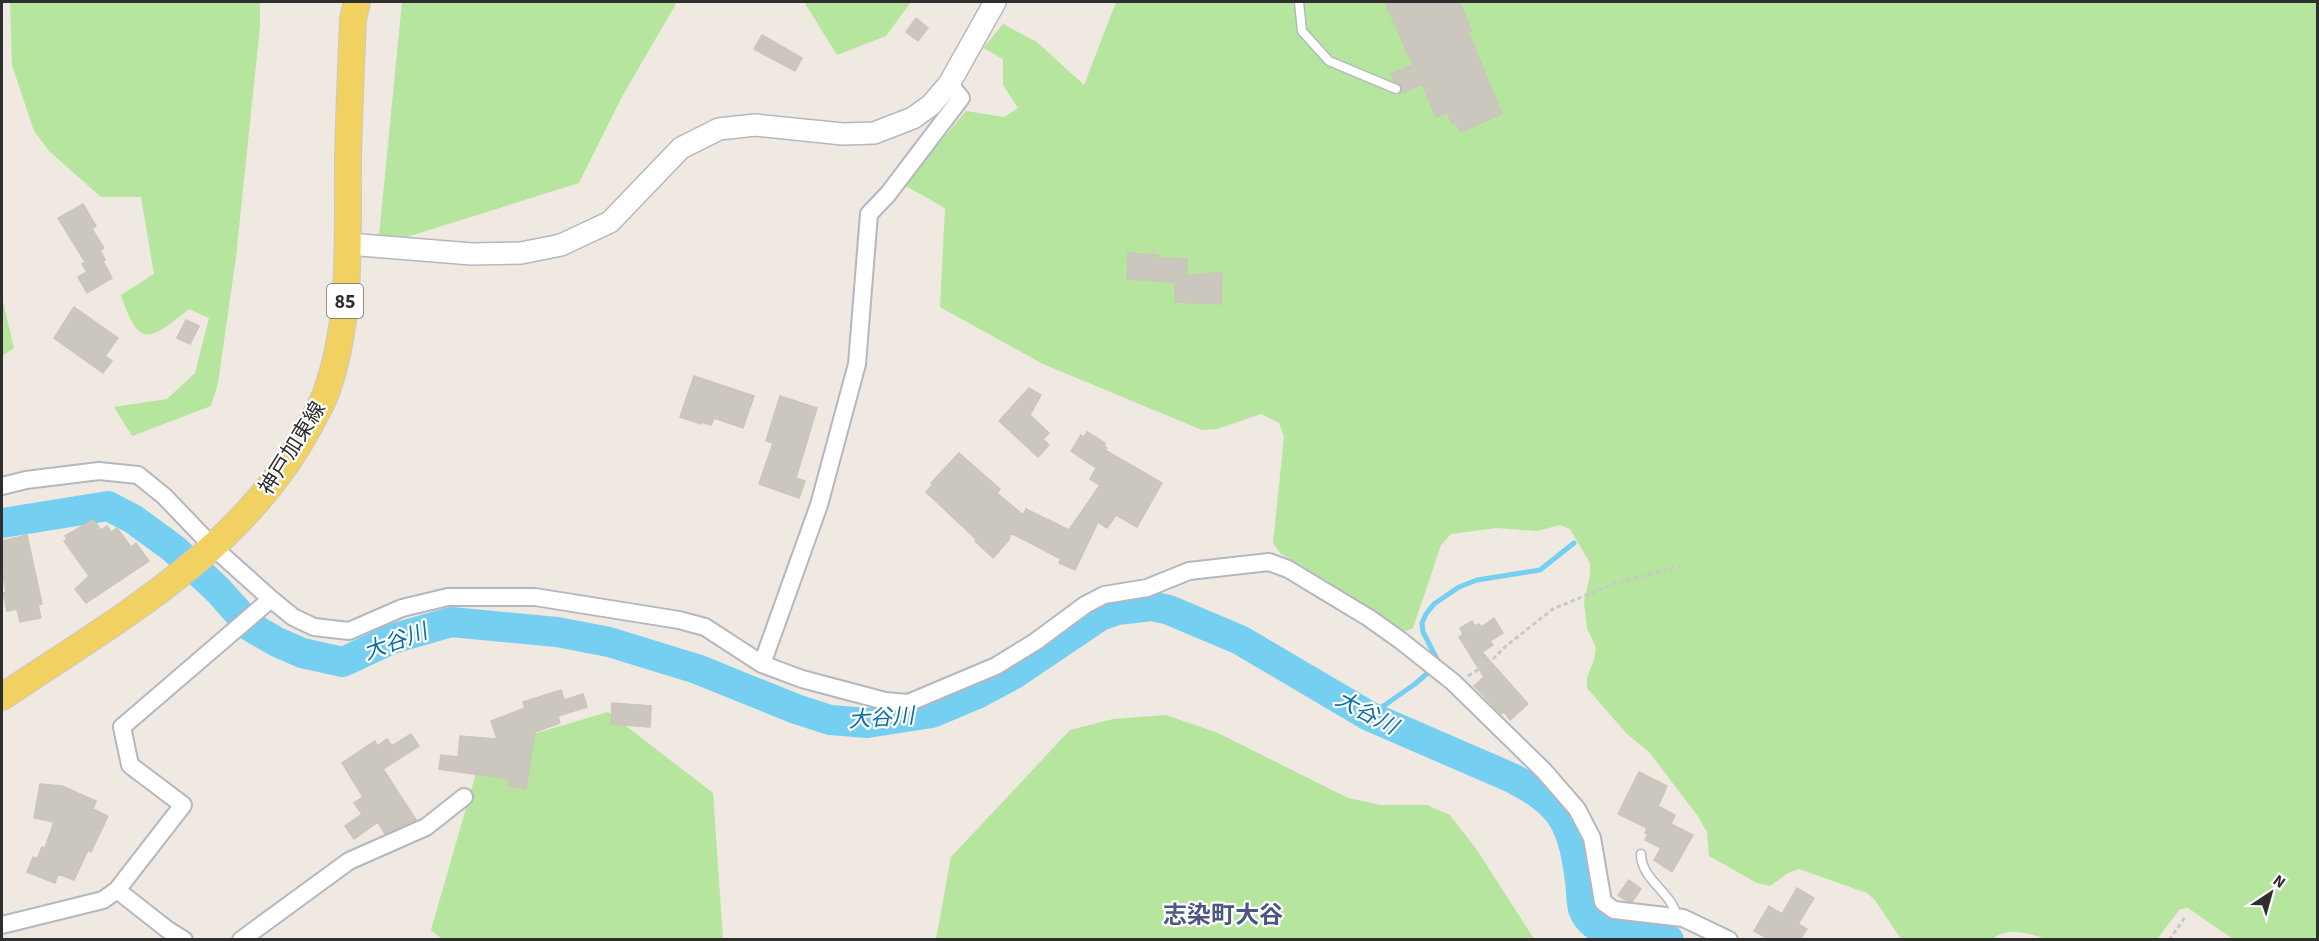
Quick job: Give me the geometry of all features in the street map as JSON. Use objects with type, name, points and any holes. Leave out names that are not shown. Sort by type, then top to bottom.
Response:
[{"type":"main road","name":"神戸加東線","points":[[2,697],[109,625],[208,552],[262,498],[300,444],[326,394],[345,303],[352,31],[357,2]]},
{"type":"street","points":[[348,244],[472,254],[521,253],[561,245],[610,222],[681,148],[718,129],[755,125],[843,134],[874,133],[913,118],[932,105],[949,84],[995,2]]},
{"type":"street","points":[[762,664],[819,505],[857,364],[869,214],[888,194],[961,99],[949,84]]},
{"type":"street","points":[[2,486],[26,480],[99,471],[138,475],[164,496],[208,552],[266,603],[314,627],[349,631],[402,608],[448,597],[535,597],[669,618],[705,627],[762,664],[802,679],[885,701],[908,703],[996,666],[1104,595],[1147,588],[1189,572],[1269,562],[1288,569],[1369,618],[1453,682],[1544,771],[1577,809],[1593,838],[1603,902],[1608,907],[1614,910],[1677,917],[1718,932],[1730,939]]},
{"type":"street","points":[[2,925],[104,900],[117,890],[183,805],[130,765],[122,727],[266,603]]},
{"type":"street","points":[[242,939],[349,861],[426,827],[464,797]]},
{"type":"street","points":[[117,890],[168,930],[184,939]]},
{"type":"lane","points":[[1299,2],[1302,31],[1329,60],[1396,89]]},
{"type":"lane","points":[[1641,854],[1641,864],[1671,902],[1677,917]]},
{"type":"path","points":[[1453,682],[1472,674],[1491,661],[1553,609],[1613,584],[1681,567]]},
{"type":"path","points":[[2169,939],[2186,916]]},
{"type":"green space","points":[[10,2],[260,2],[260,26],[236,257],[218,383],[211,406],[132,436],[114,407],[167,399],[195,373],[209,318],[189,309],[155,333],[140,332],[134,325],[121,295],[154,274],[141,197],[101,197],[50,152],[34,131],[12,65]]},
{"type":"green space","points":[[402,2],[677,2],[623,95],[579,183],[378,246]]},
{"type":"green space","points":[[804,2],[911,2],[886,36],[837,55]]},
{"type":"green space","points":[[1116,2],[2317,2],[2317,939],[2233,939],[2188,908],[2180,909],[2157,939],[2045,939],[2025,933],[2011,932],[1993,939],[1901,939],[1875,900],[1867,893],[1799,869],[1788,873],[1770,886],[1757,883],[1709,856],[1707,832],[1697,815],[1649,752],[1626,733],[1587,688],[1587,677],[1596,648],[1587,628],[1584,602],[1590,575],[1590,563],[1570,529],[1560,525],[1537,531],[1497,528],[1451,534],[1441,545],[1413,628],[1406,631],[1280,553],[1273,543],[1284,437],[1279,423],[1261,414],[1217,429],[1202,430],[1043,364],[940,307],[945,208],[904,185],[966,111],[1004,117],[1018,108],[1003,85],[1003,59],[983,48],[1003,24],[1037,42],[1084,85]]},
{"type":"green space","points":[[2,298],[14,348],[2,356]]},
{"type":"green space","points":[[608,712],[713,793],[723,939],[443,940],[431,930],[483,749]]},
{"type":"green space","points":[[1166,715],[1218,733],[1348,798],[1381,805],[1427,805],[1450,815],[1477,850],[1534,939],[936,939],[951,857],[1070,730],[1113,719]]},
{"type":"building","points":[[1385,2],[1459,2],[1472,31],[1468,32],[1502,114],[1460,132],[1456,122],[1452,124],[1447,112],[1436,117],[1422,84],[1400,94],[1401,86],[1394,81],[1391,74],[1413,65]]},
{"type":"building","points":[[916,18],[928,28],[918,41],[906,32]]},
{"type":"building","points":[[762,35],[802,58],[795,71],[754,49]]},
{"type":"building","points":[[83,204],[96,226],[92,229],[104,248],[100,250],[112,278],[87,293],[78,277],[87,272],[82,264],[85,262],[58,218]]},
{"type":"building","points":[[1128,253],[1158,255],[1158,258],[1187,259],[1187,276],[1222,272],[1221,304],[1175,302],[1175,282],[1127,279]]},
{"type":"building","points":[[74,307],[118,338],[105,356],[112,361],[103,373],[54,338]]},
{"type":"building","points":[[186,320],[199,326],[190,344],[177,338]]},
{"type":"building","points":[[694,376],[754,396],[743,428],[714,418],[711,425],[680,417]]},
{"type":"building","points":[[1029,388],[1041,395],[1030,415],[1049,433],[1043,439],[1049,445],[1038,457],[999,421]]},
{"type":"building","points":[[780,396],[817,408],[796,478],[805,481],[799,498],[759,484],[773,443],[766,441]]},
{"type":"building","points":[[1087,432],[1105,443],[1104,446],[1107,448],[1105,450],[1162,483],[1137,527],[1116,515],[1107,528],[1098,522],[1075,570],[1059,563],[1061,559],[1011,533],[1009,540],[993,558],[926,492],[933,484],[931,483],[959,453],[1000,489],[997,493],[1023,515],[1026,509],[1069,530],[1100,485],[1090,479],[1096,468],[1071,451],[1081,435],[1084,437]]},
{"type":"building","points":[[93,520],[101,530],[107,526],[111,532],[117,528],[131,547],[136,543],[149,561],[86,603],[75,589],[89,576],[64,541],[67,539],[65,536]]},
{"type":"building","points":[[27,535],[42,604],[38,605],[41,618],[20,622],[17,609],[7,611],[3,593],[6,592],[2,571],[2,541]]},
{"type":"building","points":[[1494,618],[1503,633],[1490,641],[1493,645],[1482,652],[1528,704],[1510,720],[1504,712],[1501,714],[1474,686],[1484,677],[1459,637],[1463,634],[1460,628],[1472,621],[1475,626],[1479,624],[1481,627]]},
{"type":"building","points":[[561,690],[564,700],[583,694],[587,707],[558,716],[560,723],[535,732],[526,789],[508,786],[509,779],[439,769],[441,755],[458,757],[460,736],[497,739],[491,721],[525,708],[523,702]]},
{"type":"building","points":[[612,703],[651,706],[650,727],[611,724]]},
{"type":"building","points":[[411,734],[419,746],[383,769],[416,820],[385,834],[378,822],[354,839],[345,826],[362,814],[354,803],[363,797],[342,763],[375,741],[377,746],[387,739],[392,746]]},
{"type":"building","points":[[1639,772],[1667,786],[1658,806],[1675,815],[1671,824],[1693,835],[1672,872],[1654,860],[1661,848],[1645,840],[1648,834],[1645,833],[1647,828],[1618,814]]},
{"type":"building","points":[[40,784],[62,786],[96,801],[93,809],[108,816],[91,852],[88,850],[74,880],[58,874],[55,883],[27,872],[33,857],[37,859],[42,847],[45,848],[54,822],[34,818]]},
{"type":"building","points":[[1629,880],[1641,889],[1632,902],[1618,895]]},
{"type":"building","points":[[1797,888],[1814,898],[1798,924],[1807,929],[1800,939],[1768,939],[1754,931],[1769,906],[1782,914]]},
{"type":"waterway","name":"大谷川","points":[[2,523],[108,506],[133,519],[174,549],[217,589],[251,627],[302,653],[343,662],[392,639],[451,622],[557,632],[609,642],[697,669],[796,709],[830,720],[867,723],[932,713],[977,694],[1014,674],[1100,616],[1117,610],[1152,606],[1169,610],[1240,640],[1369,716],[1512,778],[1534,791],[1560,814],[1569,832],[1577,862],[1583,909],[1590,921],[1610,933],[1669,940]]},
{"type":"waterway","points":[[1369,716],[1415,684],[1439,663],[1423,632],[1422,623],[1434,604],[1459,587],[1477,580],[1540,570],[1574,543]]},
{"type":"district","name":"志染町大谷","points":[[1223,915]]}]
